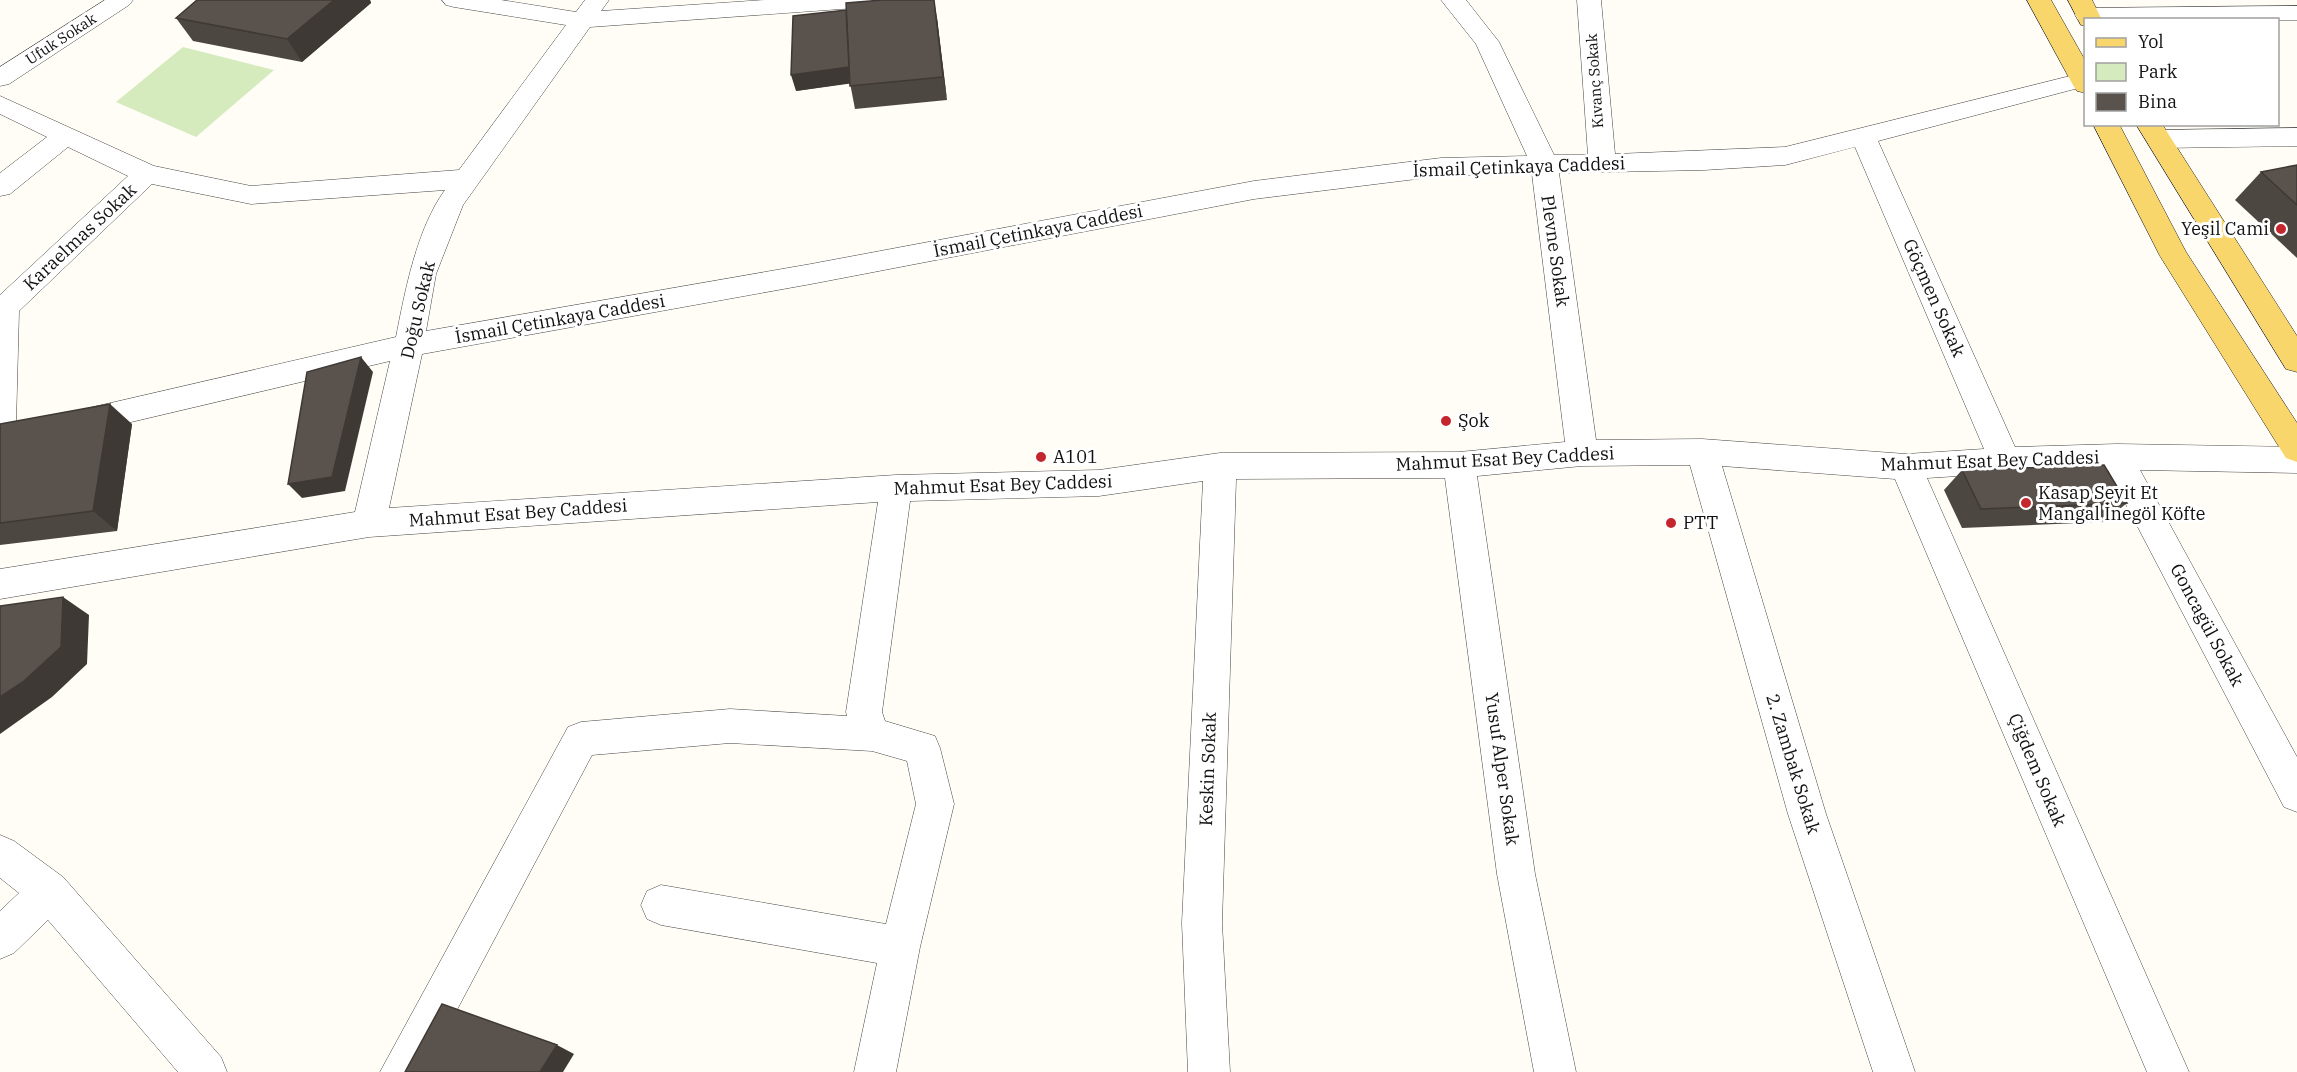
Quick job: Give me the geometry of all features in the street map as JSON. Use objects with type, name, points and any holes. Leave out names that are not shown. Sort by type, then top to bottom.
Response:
[{"type":"main road","points":[[2039,0],[2084,82]]},
{"type":"main road","points":[[2107,126],[2174,256],[2297,449]]},
{"type":"main road","points":[[2154,131],[2295,357]]},
{"type":"street","name":"Ufuk Sokak","points":[[0,78],[121,0]]},
{"type":"street","points":[[454,0],[589,10],[869,0]]},
{"type":"street","name":"Plevne Sokak","points":[[1453,0],[1488,42],[1544,164],[1582,453]]},
{"type":"street","name":"Kıvanç Sokak","points":[[1589,0],[1602,163]]},
{"type":"street","name":"Doğu Sokak","points":[[369,523],[409,345],[422,274],[450,203],[589,10]]},
{"type":"street","points":[[2085,11],[2297,13]]},
{"type":"street","name":"İsmail Çetinkaya Caddesi","points":[[0,440],[409,345],[811,274],[1254,189],[1441,167],[1704,161],[1785,156],[2084,82]]},
{"type":"street","points":[[0,104],[147,174],[251,195],[468,179]]},
{"type":"street","points":[[2154,131],[2297,137]]},
{"type":"street","points":[[0,187],[65,136]]},
{"type":"street","name":"Göçmen Sokak","points":[[1863,136],[2005,460]]},
{"type":"street","name":"Karaelmas Sokak","points":[[0,440],[5,307],[147,174]]},
{"type":"street","name":"Mahmut Esat Bey Caddesi","points":[[0,584],[369,523],[896,488],[1099,483],[1220,466],[1459,465],[1582,453],[1702,452],[1906,467],[2005,460],[2116,456],[2297,460]]},
{"type":"street","name":"2. Zambak Sokak","points":[[1702,452],[1807,814],[1894,1072]]},
{"type":"street","name":"Goncagül Sokak","points":[[2116,456],[2297,794]]},
{"type":"street","name":"Yusuf Alper Sokak","points":[[1459,465],[1516,874],[1555,1072]]},
{"type":"street","name":"Keskin Sokak","points":[[1209,1072],[1202,923],[1220,466]]},
{"type":"street","name":"Çiğdem Sokak","points":[[1906,467],[2168,1072]]},
{"type":"street","points":[[872,734],[864,712],[896,488]]},
{"type":"street","points":[[400,1072],[581,739],[730,726],[872,734],[922,748],[935,804],[900,946],[874,1072]]},
{"type":"street","points":[[0,854],[49,891],[206,1072]]},
{"type":"street","points":[[0,939],[49,891]]},
{"type":"street","points":[[661,905],[900,946]]},
{"type":"green space","points":[[183,47],[274,70],[196,137],[116,102]]},
{"type":"building","points":[[197,0],[334,0],[287,39],[176,18]]},
{"type":"building","points":[[934,0],[943,77],[850,86],[846,3]]},
{"type":"building","points":[[846,10],[849,67],[791,75],[793,16]]},
{"type":"building","points":[[2297,165],[2297,205],[2261,172]]},
{"type":"building","points":[[361,357],[332,477],[288,484],[307,372]]},
{"type":"building","points":[[110,404],[93,511],[0,523],[0,424]]},
{"type":"building","points":[[2104,465],[2127,503],[1981,509],[1962,470]]},
{"type":"building","points":[[63,597],[61,647],[24,681],[0,697],[0,606]]},
{"type":"building","points":[[442,1004],[557,1045],[540,1072],[405,1072]]},
{"type":"place","name":"Yeşil Cami","points":[[2281,229]]},
{"type":"place","name":"Şok","points":[[1446,421]]},
{"type":"place","name":"A101","points":[[1041,457]]},
{"type":"place","name":"Kasap Seyit Et Mangal İnegöl Köfte","points":[[2026,503]]},
{"type":"place","name":"PTT","points":[[1671,523]]}]
